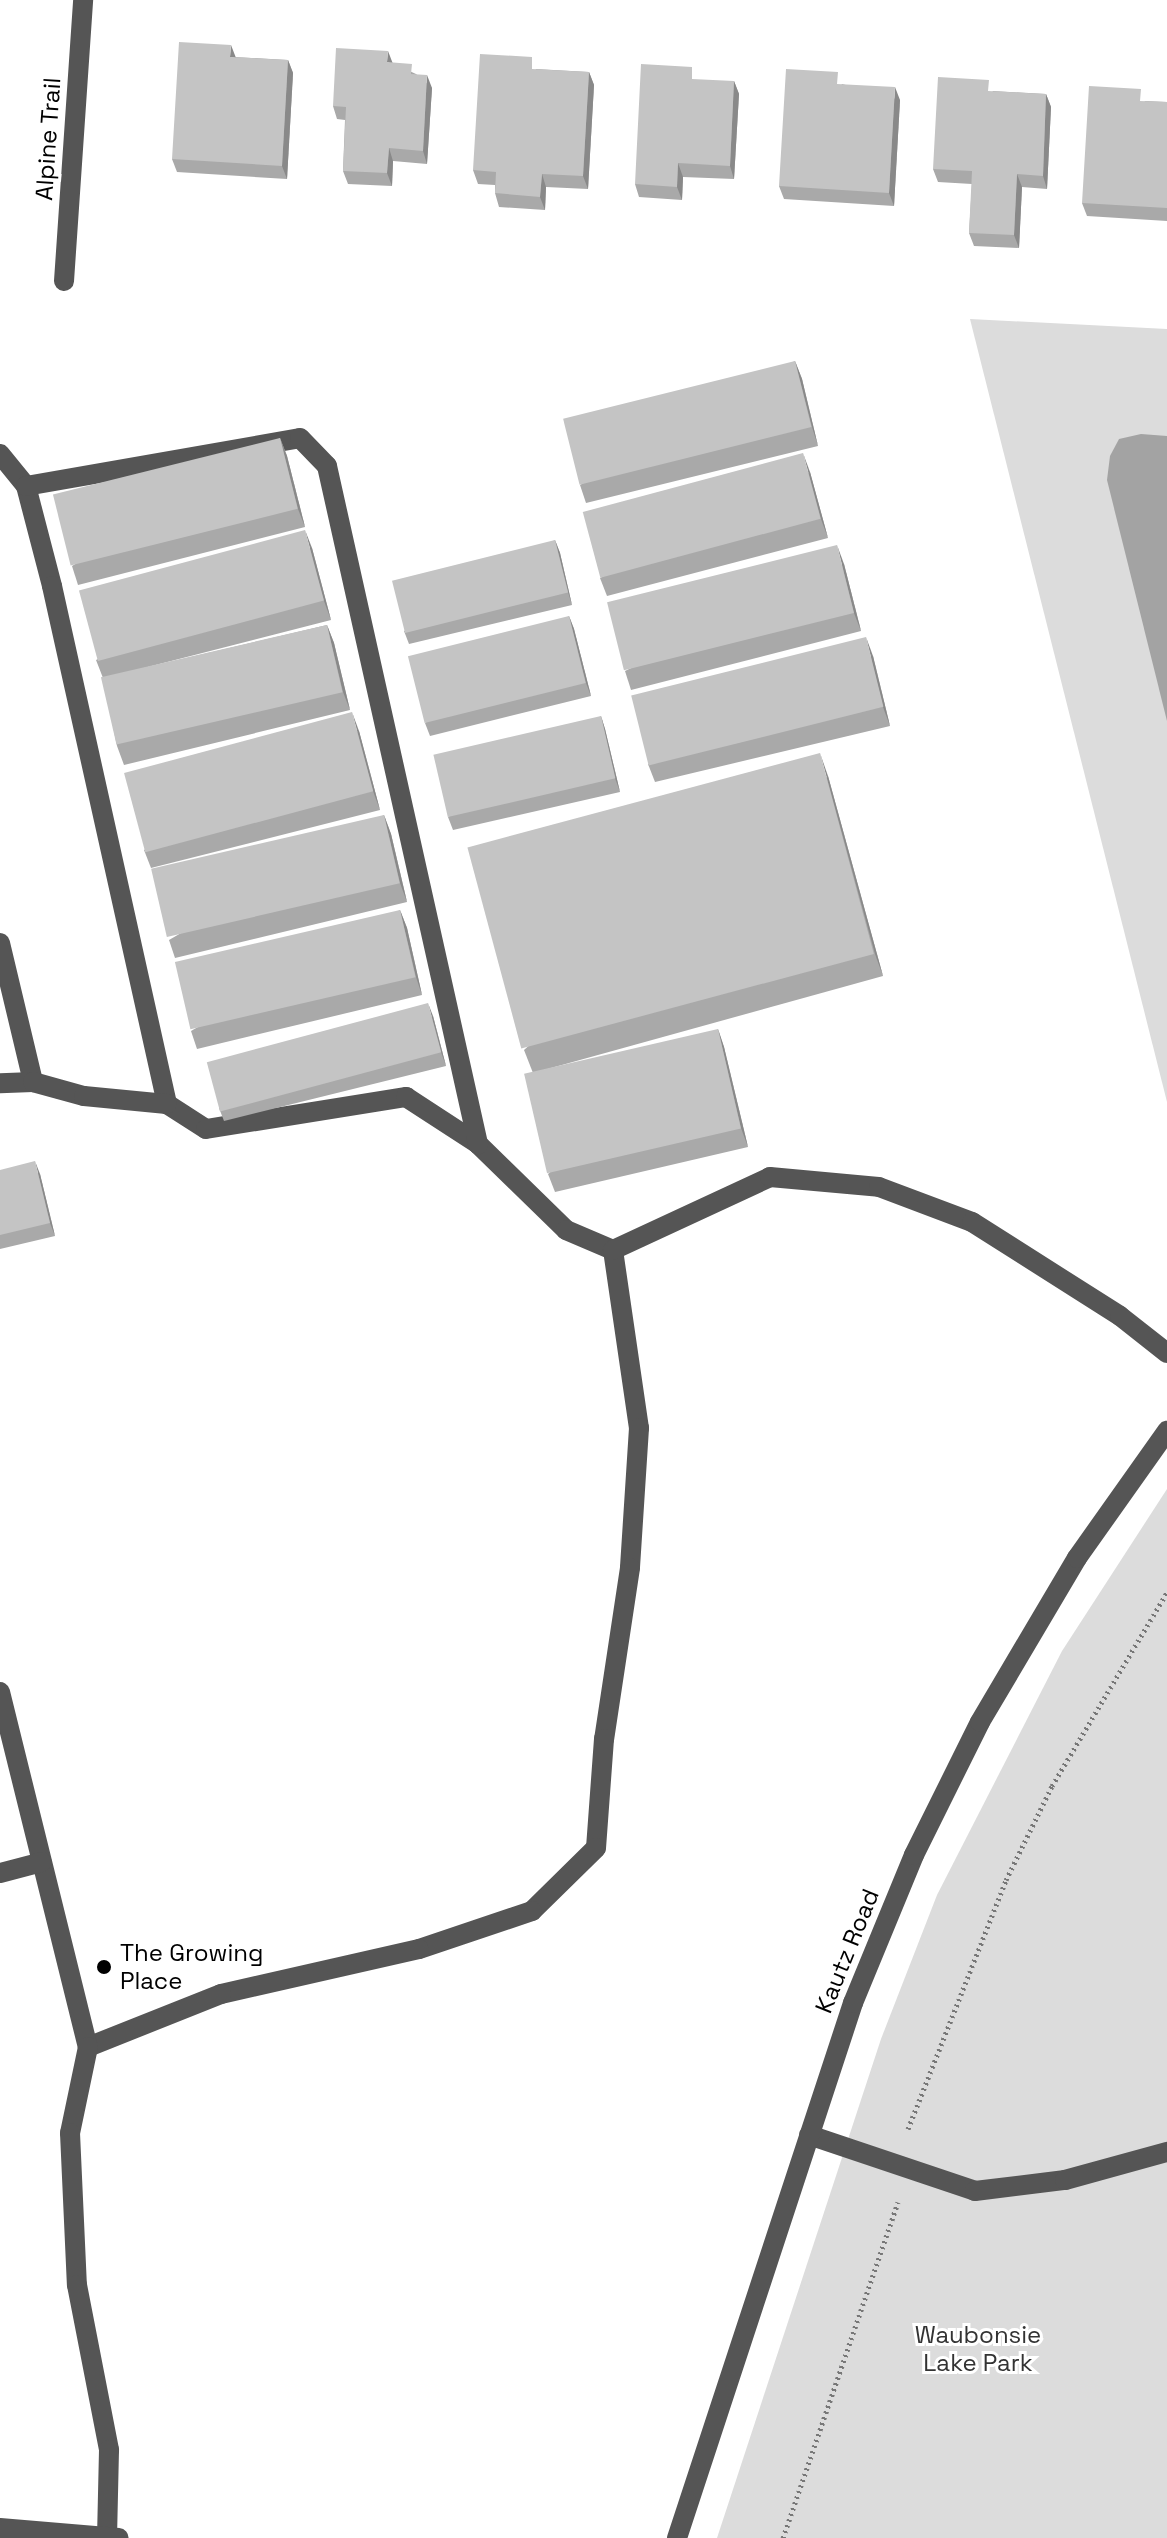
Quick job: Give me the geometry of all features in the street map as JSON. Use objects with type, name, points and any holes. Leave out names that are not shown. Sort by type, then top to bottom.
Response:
[{"type":"street","name":"Alpine Trail","points":[[64,281],[83,0]]},
{"type":"street","points":[[26,486],[300,438],[327,466],[478,1144]]},
{"type":"street","points":[[0,454],[26,486],[167,1104]]},
{"type":"street","points":[[0,943],[33,1082]]},
{"type":"street","points":[[0,1083],[33,1082],[84,1096],[167,1104],[206,1129],[406,1097],[478,1144],[566,1230],[613,1250],[770,1177],[879,1187],[972,1222],[1120,1316],[1167,1353]]},
{"type":"street","points":[[88,2047],[221,1994],[419,1949],[532,1911],[596,1848],[604,1739],[630,1568],[639,1428],[613,1250]]},
{"type":"street","name":"Kautz Road","points":[[677,2538],[853,2003],[908,1868],[980,1722],[1077,1558],[1167,1431]]},
{"type":"street","points":[[0,1692],[3,1718],[88,2047],[70,2133],[77,2285],[109,2450],[107,2537]]},
{"type":"street","points":[[0,1873],[42,1862]]},
{"type":"street","points":[[809,2135],[975,2191],[1065,2180],[1167,2152]]},
{"type":"street","points":[[0,2528],[119,2538]]},
{"type":"path","points":[[783,2538],[898,2203],[907,2130],[1006,1880],[1059,1772],[1167,1592]]},
{"type":"green space","points":[[970,319],[1167,329],[1167,1102]]},
{"type":"green space","name":"Waubonsie Lake Park","points":[[1167,1489],[1167,2538],[717,2538],[881,2039],[937,1895],[1062,1651]]},
{"type":"shaded area","points":[[1141,434],[1167,436],[1167,721],[1107,480],[1110,456],[1119,439]]},
{"type":"building","points":[[179,42],[231,45],[230,57],[288,60],[282,166],[172,159]]},
{"type":"building","points":[[336,48],[388,51],[387,62],[412,64],[411,74],[427,75],[423,151],[389,148],[387,173],[343,171],[346,107],[333,106]]},
{"type":"building","points":[[480,54],[532,57],[532,69],[589,72],[583,176],[542,174],[540,197],[495,193],[496,172],[473,170]]},
{"type":"building","points":[[641,64],[692,67],[692,79],[734,81],[730,166],[678,163],[677,187],[635,184]]},
{"type":"building","points":[[786,69],[838,72],[837,84],[895,87],[889,193],[779,186]]},
{"type":"building","points":[[938,77],[989,80],[988,91],[1046,94],[1043,176],[1017,174],[1014,235],[969,233],[972,171],[933,169]]},
{"type":"building","points":[[1089,86],[1141,89],[1140,101],[1167,102],[1167,208],[1082,203]]},
{"type":"building","points":[[795,361],[811,427],[580,485],[563,419]]},
{"type":"building","points":[[280,438],[298,509],[71,565],[53,495]]},
{"type":"building","points":[[803,453],[821,519],[600,578],[583,512]]},
{"type":"building","points":[[305,530],[324,601],[98,661],[79,591]]},
{"type":"building","points":[[555,540],[568,592],[405,633],[392,581]]},
{"type":"building","points":[[837,545],[854,613],[624,670],[607,602]]},
{"type":"building","points":[[569,616],[586,683],[425,723],[408,656]]},
{"type":"building","points":[[327,625],[343,692],[116,744],[101,677]]},
{"type":"building","points":[[866,637],[883,707],[649,765],[631,696]]},
{"type":"building","points":[[352,712],[373,791],[145,852],[124,773]]},
{"type":"building","points":[[601,716],[615,778],[448,817],[433,755]]},
{"type":"building","points":[[820,753],[874,954],[521,1048],[467,847]]},
{"type":"building","points":[[384,815],[400,883],[167,937],[151,869]]},
{"type":"building","points":[[400,910],[416,977],[190,1029],[175,962]]},
{"type":"building","points":[[428,1003],[441,1052],[220,1112],[207,1062]]},
{"type":"building","points":[[718,1029],[741,1128],[547,1173],[524,1074]]},
{"type":"building","points":[[35,1161],[50,1223],[0,1235],[0,1170]]},
{"type":"place","name":"The Growing Place","points":[[104,1967]]}]
